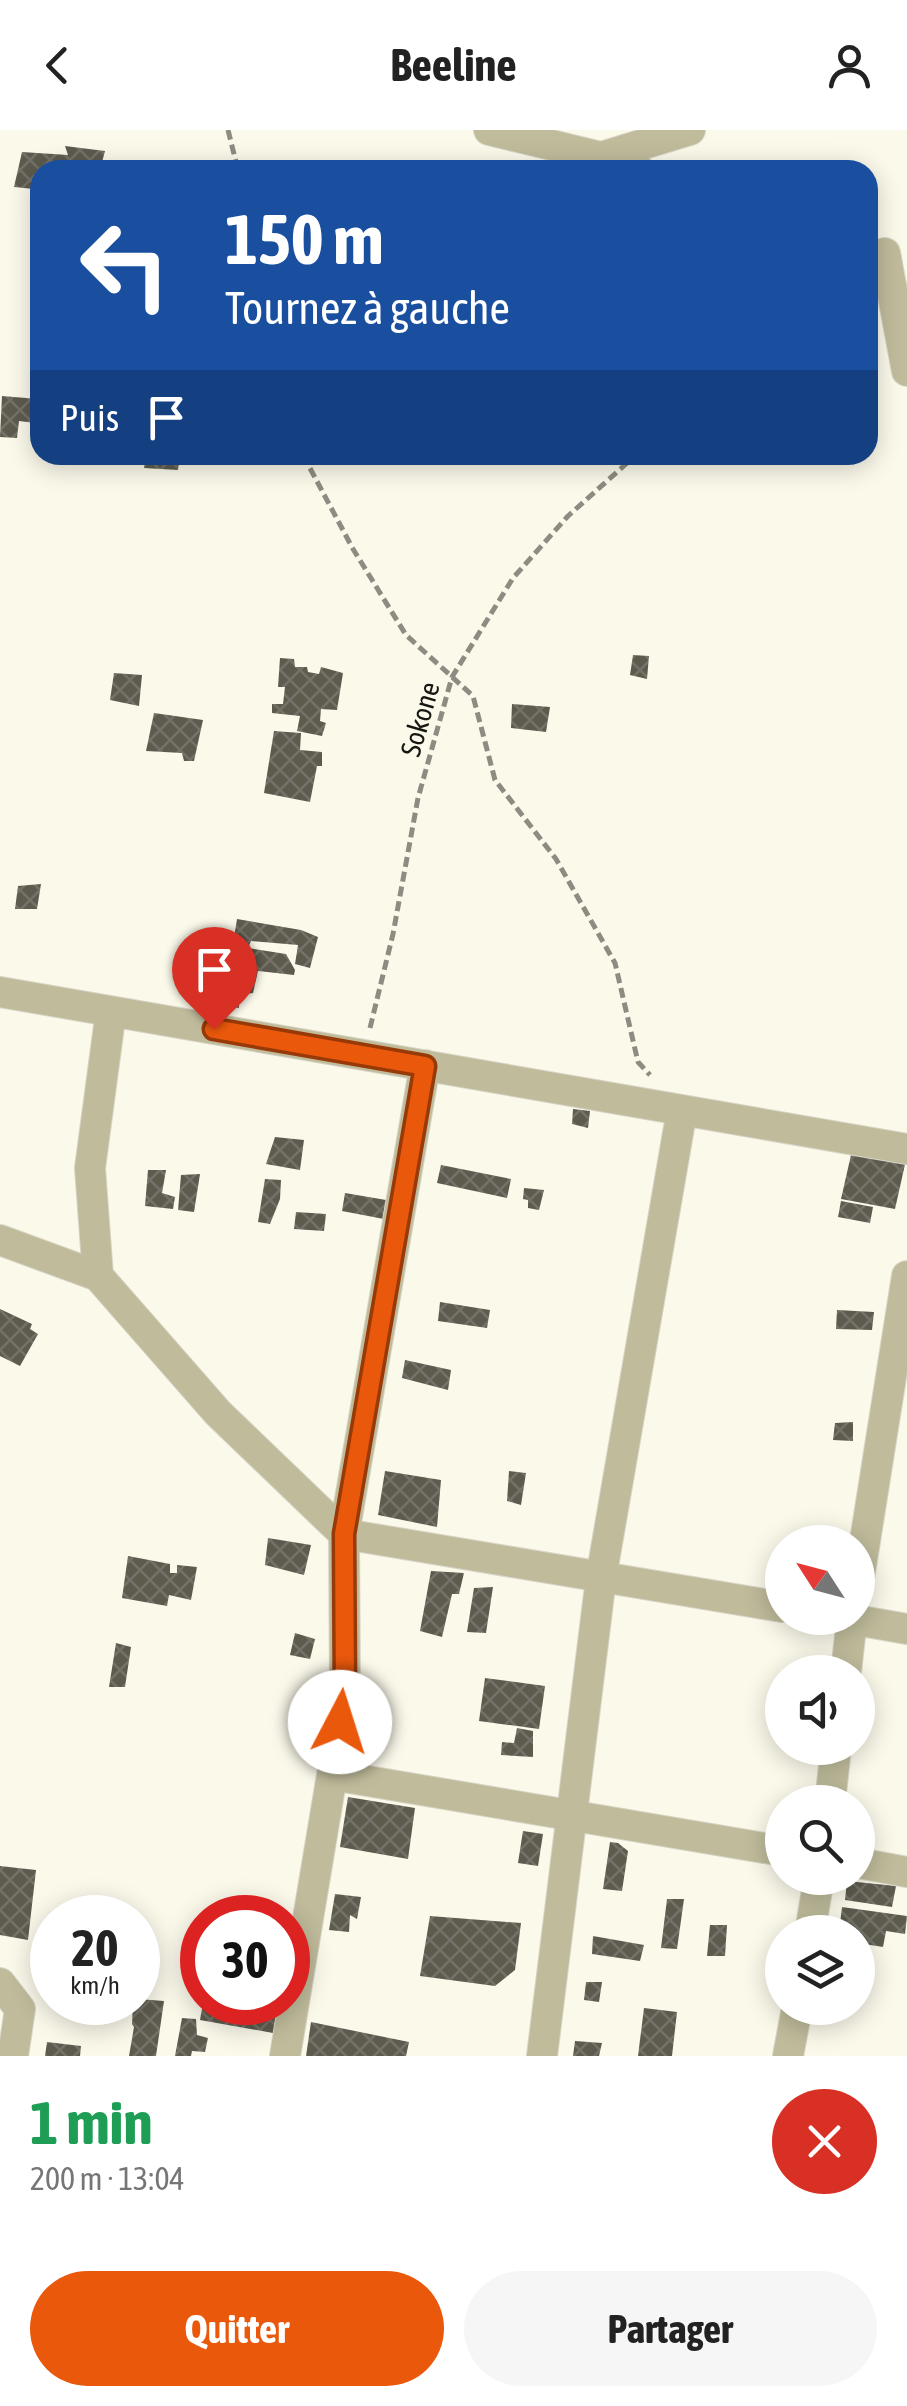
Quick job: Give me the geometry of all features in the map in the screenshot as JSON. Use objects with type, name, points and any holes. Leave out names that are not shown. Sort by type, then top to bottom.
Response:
[{"type":"street","points":[[489,130],[610,160]]},
{"type":"street","points":[[601,157],[690,130]]},
{"type":"street","points":[[887,253],[907,370]]},
{"type":"street","points":[[0,992],[907,1148]]},
{"type":"street","points":[[98,1276],[90,1168],[111,1012]]},
{"type":"street","points":[[285,2056],[345,1695],[344,1534],[425,1066]]},
{"type":"street","points":[[542,2056],[602,1578],[682,1110]]},
{"type":"street","points":[[0,1240],[98,1276],[218,1413],[344,1534],[765,1605]]},
{"type":"street","points":[[868,1525],[907,1276]]},
{"type":"street","points":[[875,1623],[907,1629]]},
{"type":"street","points":[[332,1775],[765,1848]]},
{"type":"street","points":[[875,1866],[907,1872]]},
{"type":"street","points":[[0,1984],[20,2009],[12,2056]]},
{"type":"street","points":[[788,2056],[793,2025]]},
{"type":"path","points":[[228,130],[236,160]]},
{"type":"path","points":[[308,465],[406,635],[473,696],[495,780],[556,859],[615,962],[638,1062],[682,1110]]},
{"type":"path","name":"Sokone","points":[[363,1055],[393,934],[418,798],[452,677],[513,578],[568,516],[625,465]]},
{"type":"building","points":[[65,146],[105,151],[103,160],[30,160],[30,189],[14,187],[22,152],[68,155]]},
{"type":"building","points":[[2,396],[30,398],[30,422],[19,421],[17,438],[0,437]]},
{"type":"building","points":[[144,465],[179,465],[178,470],[144,468]]},
{"type":"building","points":[[633,655],[649,656],[647,679],[630,675]]},
{"type":"building","points":[[280,658],[294,659],[295,667],[307,667],[308,672],[319,674],[321,667],[343,673],[337,710],[321,709],[320,721],[326,723],[322,736],[297,731],[300,716],[272,713],[272,704],[283,704],[285,687],[278,687]]},
{"type":"building","points":[[114,673],[142,675],[139,706],[110,700]]},
{"type":"building","points":[[512,704],[550,707],[546,732],[511,728]]},
{"type":"building","points":[[154,713],[203,720],[194,761],[184,761],[182,753],[146,751]]},
{"type":"building","points":[[274,731],[301,733],[300,750],[322,752],[322,766],[317,766],[310,802],[264,793]]},
{"type":"building","points":[[41,884],[37,909],[15,909],[18,886]]},
{"type":"building","points":[[237,919],[301,930],[318,937],[310,968],[295,964],[298,945],[251,941],[248,948],[286,954],[295,970],[294,975],[258,971],[253,993],[239,995],[239,1008],[223,1006]]},
{"type":"building","points":[[573,1109],[590,1111],[588,1128],[572,1124]]},
{"type":"building","points":[[275,1137],[304,1140],[300,1170],[266,1164]]},
{"type":"building","points":[[851,1155],[906,1160],[895,1209],[841,1199]]},
{"type":"building","points":[[441,1165],[511,1179],[507,1198],[437,1183]]},
{"type":"building","points":[[148,1170],[166,1170],[162,1193],[175,1197],[173,1209],[145,1206]]},
{"type":"building","points":[[200,1174],[194,1212],[178,1210],[181,1175]]},
{"type":"building","points":[[265,1179],[281,1180],[280,1199],[270,1224],[258,1222]]},
{"type":"building","points":[[524,1188],[544,1190],[539,1210],[528,1208],[528,1200],[523,1199]]},
{"type":"building","points":[[345,1193],[392,1201],[389,1220],[342,1211]]},
{"type":"building","points":[[841,1201],[873,1207],[870,1223],[838,1217]]},
{"type":"building","points":[[296,1212],[326,1214],[324,1231],[294,1229]]},
{"type":"building","points":[[440,1302],[490,1310],[487,1328],[438,1321]]},
{"type":"building","points":[[0,1309],[32,1324],[30,1329],[38,1334],[20,1366],[0,1356]]},
{"type":"building","points":[[837,1310],[874,1312],[872,1330],[836,1329]]},
{"type":"building","points":[[405,1360],[451,1370],[448,1390],[402,1378]]},
{"type":"building","points":[[853,1422],[853,1441],[833,1440],[835,1423]]},
{"type":"building","points":[[385,1471],[441,1480],[437,1527],[378,1515]]},
{"type":"building","points":[[509,1471],[526,1473],[521,1505],[507,1501]]},
{"type":"building","points":[[268,1538],[311,1545],[304,1575],[265,1565]]},
{"type":"building","points":[[128,1556],[170,1564],[170,1573],[177,1573],[177,1565],[197,1567],[191,1600],[169,1595],[167,1606],[122,1598]]},
{"type":"building","points":[[431,1571],[464,1573],[459,1594],[452,1594],[442,1637],[420,1631]]},
{"type":"building","points":[[493,1587],[486,1633],[467,1632],[474,1588]]},
{"type":"building","points":[[295,1633],[315,1639],[310,1659],[290,1655]]},
{"type":"building","points":[[116,1643],[131,1647],[125,1687],[109,1687]]},
{"type":"building","points":[[485,1678],[545,1686],[539,1729],[479,1721]]},
{"type":"building","points":[[517,1728],[533,1731],[533,1757],[501,1755],[502,1742],[514,1743]]},
{"type":"building","points":[[348,1797],[415,1808],[408,1859],[340,1847]]},
{"type":"building","points":[[523,1831],[543,1834],[538,1866],[518,1863]]},
{"type":"building","points":[[610,1842],[628,1851],[622,1891],[603,1889]]},
{"type":"building","points":[[0,1866],[36,1870],[33,1895],[30,1895],[28,1940],[0,1935]]},
{"type":"building","points":[[875,1884],[896,1886],[892,1907],[845,1900],[846,1895],[875,1895]]},
{"type":"building","points":[[335,1894],[361,1897],[357,1919],[350,1915],[349,1932],[329,1930]]},
{"type":"building","points":[[667,1899],[684,1899],[677,1949],[661,1948]]},
{"type":"building","points":[[842,1907],[907,1916],[905,1934],[886,1931],[883,1947],[875,1946],[875,1915],[841,1915]]},
{"type":"building","points":[[430,1916],[521,1923],[515,1970],[495,1986],[420,1976]]},
{"type":"building","points":[[710,1925],[727,1925],[725,1956],[707,1956]]},
{"type":"building","points":[[593,1936],[644,1945],[640,1961],[592,1954]]},
{"type":"building","points":[[586,1982],[602,1982],[599,2002],[584,2000]]},
{"type":"building","points":[[160,2001],[164,2001],[156,2056],[129,2056],[134,2027],[160,2025]]},
{"type":"building","points":[[644,2008],[677,2012],[672,2056],[638,2056]]},
{"type":"building","points":[[311,2022],[409,2042],[406,2056],[306,2056]]},
{"type":"building","points":[[181,2025],[196,2025],[197,2035],[208,2038],[205,2052],[175,2056]]},
{"type":"building","points":[[228,2025],[274,2025],[273,2033]]},
{"type":"building","points":[[575,2041],[602,2043],[599,2056],[573,2056]]},
{"type":"building","points":[[47,2042],[81,2046],[80,2056],[45,2056]]},
{"type":"route","points":[[214,1029],[425,1066],[344,1534],[345,1695],[340,1722]]}]
